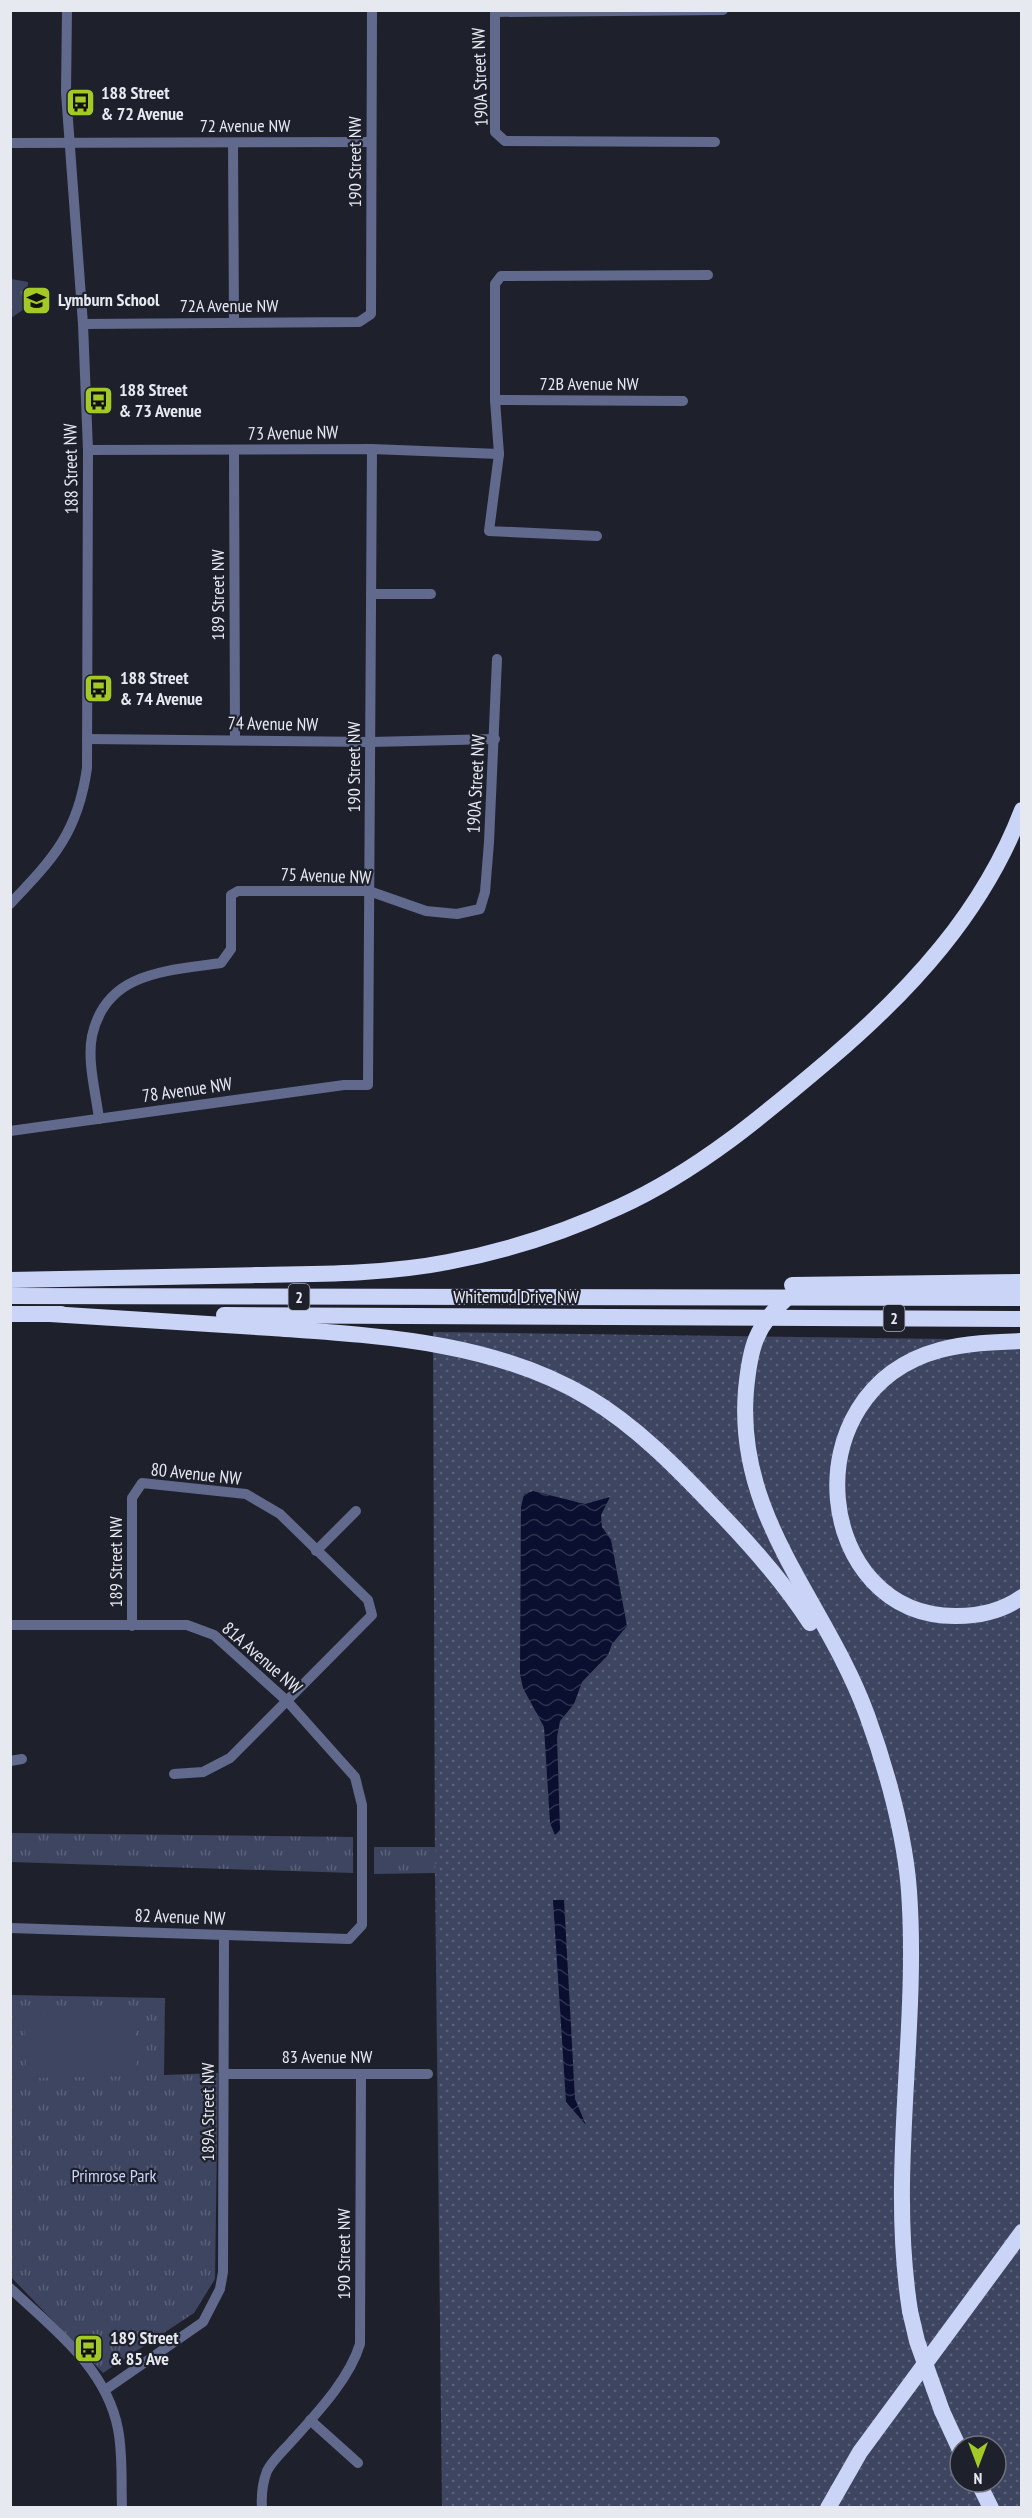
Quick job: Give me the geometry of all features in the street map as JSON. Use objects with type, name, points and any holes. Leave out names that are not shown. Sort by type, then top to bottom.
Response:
[{"type":"highway","points":[[10,1280],[310,1274],[377,1271],[445,1263],[526,1243],[621,1206],[682,1173],[735,1138],[872,1024],[913,982],[960,925],[984,889],[1022,810]]},
{"type":"highway","points":[[587,1297],[691,1287],[1022,1282]]},
{"type":"highway","name":"Whitemud Drive NW","points":[[10,1296],[1022,1298]]},
{"type":"highway","points":[[788,1296],[767,1317],[755,1336],[749,1358],[745,1402],[750,1465],[764,1512],[784,1557],[847,1668],[867,1715],[884,1772],[903,1854],[910,1916],[900,2208],[904,2271],[917,2341],[953,2434]]},
{"type":"highway","name":"Whitemud Drive NW","points":[[10,1314],[1022,1319]]},
{"type":"highway","points":[[50,1314],[324,1332],[454,1346],[535,1372],[589,1398],[637,1432],[693,1485],[749,1544],[790,1593],[839,1672],[884,1772]]},
{"type":"highway","points":[[1022,1341],[940,1349],[885,1376],[855,1412],[843,1440],[837,1495],[848,1541],[858,1559],[873,1579],[904,1603],[948,1616],[975,1616],[999,1609],[1022,1598]]},
{"type":"highway","points":[[828,2508],[860,2452],[1022,2232]]},
{"type":"highway","points":[[984,2494],[991,2508]]},
{"type":"street","name":"188 Street NW","points":[[10,904],[65,842],[83,796],[87,768],[88,450],[83,324],[69,143],[67,10]]},
{"type":"street","name":"190 Street NW","points":[[371,314],[372,10]]},
{"type":"street","points":[[495,11],[723,11]]},
{"type":"street","name":"190A Street NW","points":[[495,11],[495,132],[505,141],[716,142]]},
{"type":"street","name":"72 Avenue NW","points":[[10,142],[371,142]]},
{"type":"street","points":[[233,143],[234,322]]},
{"type":"street","points":[[597,536],[489,531],[499,454],[495,400],[495,284],[501,276],[708,275]]},
{"type":"street","name":"72A Avenue NW","points":[[83,324],[359,322],[371,314]]},
{"type":"street","name":"72B Avenue NW","points":[[495,400],[683,401]]},
{"type":"street","name":"190 Street NW","points":[[368,1085],[372,449]]},
{"type":"street","name":"73 Avenue NW","points":[[88,450],[372,449],[499,454]]},
{"type":"street","name":"189 Street NW","points":[[234,450],[235,740]]},
{"type":"street","points":[[371,594],[430,594]]},
{"type":"street","name":"190A Street NW","points":[[480,909],[485,892],[495,739],[497,659]]},
{"type":"street","name":"74 Avenue NW","points":[[87,739],[371,742],[495,739]]},
{"type":"street","name":"75 Avenue NW","points":[[99,1119],[92,1055],[92,1037],[98,1018],[122,987],[142,977],[221,963],[231,949],[231,895],[238,891],[369,891],[409,907],[426,911],[457,914],[480,909]]},
{"type":"street","name":"78 Avenue NW","points":[[10,1131],[344,1085],[368,1085]]},
{"type":"street","name":"80 Avenue NW","points":[[132,1498],[142,1483],[246,1494],[280,1514],[368,1600],[372,1615],[288,1702]]},
{"type":"street","name":"189 Street NW","points":[[132,1498],[132,1626]]},
{"type":"street","points":[[316,1551],[356,1511]]},
{"type":"street","name":"81A Avenue NW","points":[[10,1625],[187,1625],[214,1635],[288,1702],[355,1776],[362,1805],[362,1925],[349,1939]]},
{"type":"street","points":[[174,1774],[203,1772],[230,1758],[288,1702]]},
{"type":"street","name":"82 Avenue NW","points":[[10,1928],[349,1939]]},
{"type":"street","name":"189A Street NW","points":[[105,2390],[203,2322],[220,2289],[224,2272],[224,1935]]},
{"type":"street","name":"83 Avenue NW","points":[[225,2074],[428,2074]]},
{"type":"street","name":"190 Street NW","points":[[262,2508],[261,2487],[268,2468],[310,2420],[356,2359],[360,2344],[361,2074]]},
{"type":"street","points":[[10,2288],[84,2359],[105,2390],[118,2431],[123,2508]]},
{"type":"street","points":[[310,2420],[358,2463]]},
{"type":"green space","points":[[11,279],[28,282],[27,307],[11,318]]},
{"type":"green space","points":[[433,1332],[1021,1340],[1021,2507],[442,2507],[435,1873]]},
{"type":"green space","points":[[11,1833],[353,1837],[353,1873],[11,1862]]},
{"type":"green space","points":[[374,1847],[436,1847],[435,1873],[374,1874]]},
{"type":"green space","name":"Primrose Park","points":[[11,1995],[165,1998],[164,2075],[218,2073],[215,2279],[194,2313],[103,2373],[11,2277]]},
{"type":"green space","points":[[135,2012],[137,2076],[26,2078],[25,2015]]},
{"type":"water","points":[[533,1491],[585,1504],[610,1497],[601,1515],[602,1527],[611,1540],[627,1626],[612,1644],[608,1655],[582,1682],[574,1704],[560,1721],[557,1737],[560,1830],[555,1835],[550,1823],[544,1727],[523,1688],[520,1674],[521,1507],[524,1494]]},
{"type":"water","points":[[553,1900],[564,1900],[575,2099],[586,2125],[566,2102]]},
{"type":"place","name":"188 Street & 72 Avenue","points":[[80,103]]},
{"type":"place","name":"Lymburn School","points":[[37,300]]},
{"type":"place","name":"188 Street & 73 Avenue","points":[[98,400]]},
{"type":"place","name":"188 Street & 74 Avenue","points":[[99,688]]},
{"type":"place","name":"189 Street & 85 Ave","points":[[89,2348]]}]
